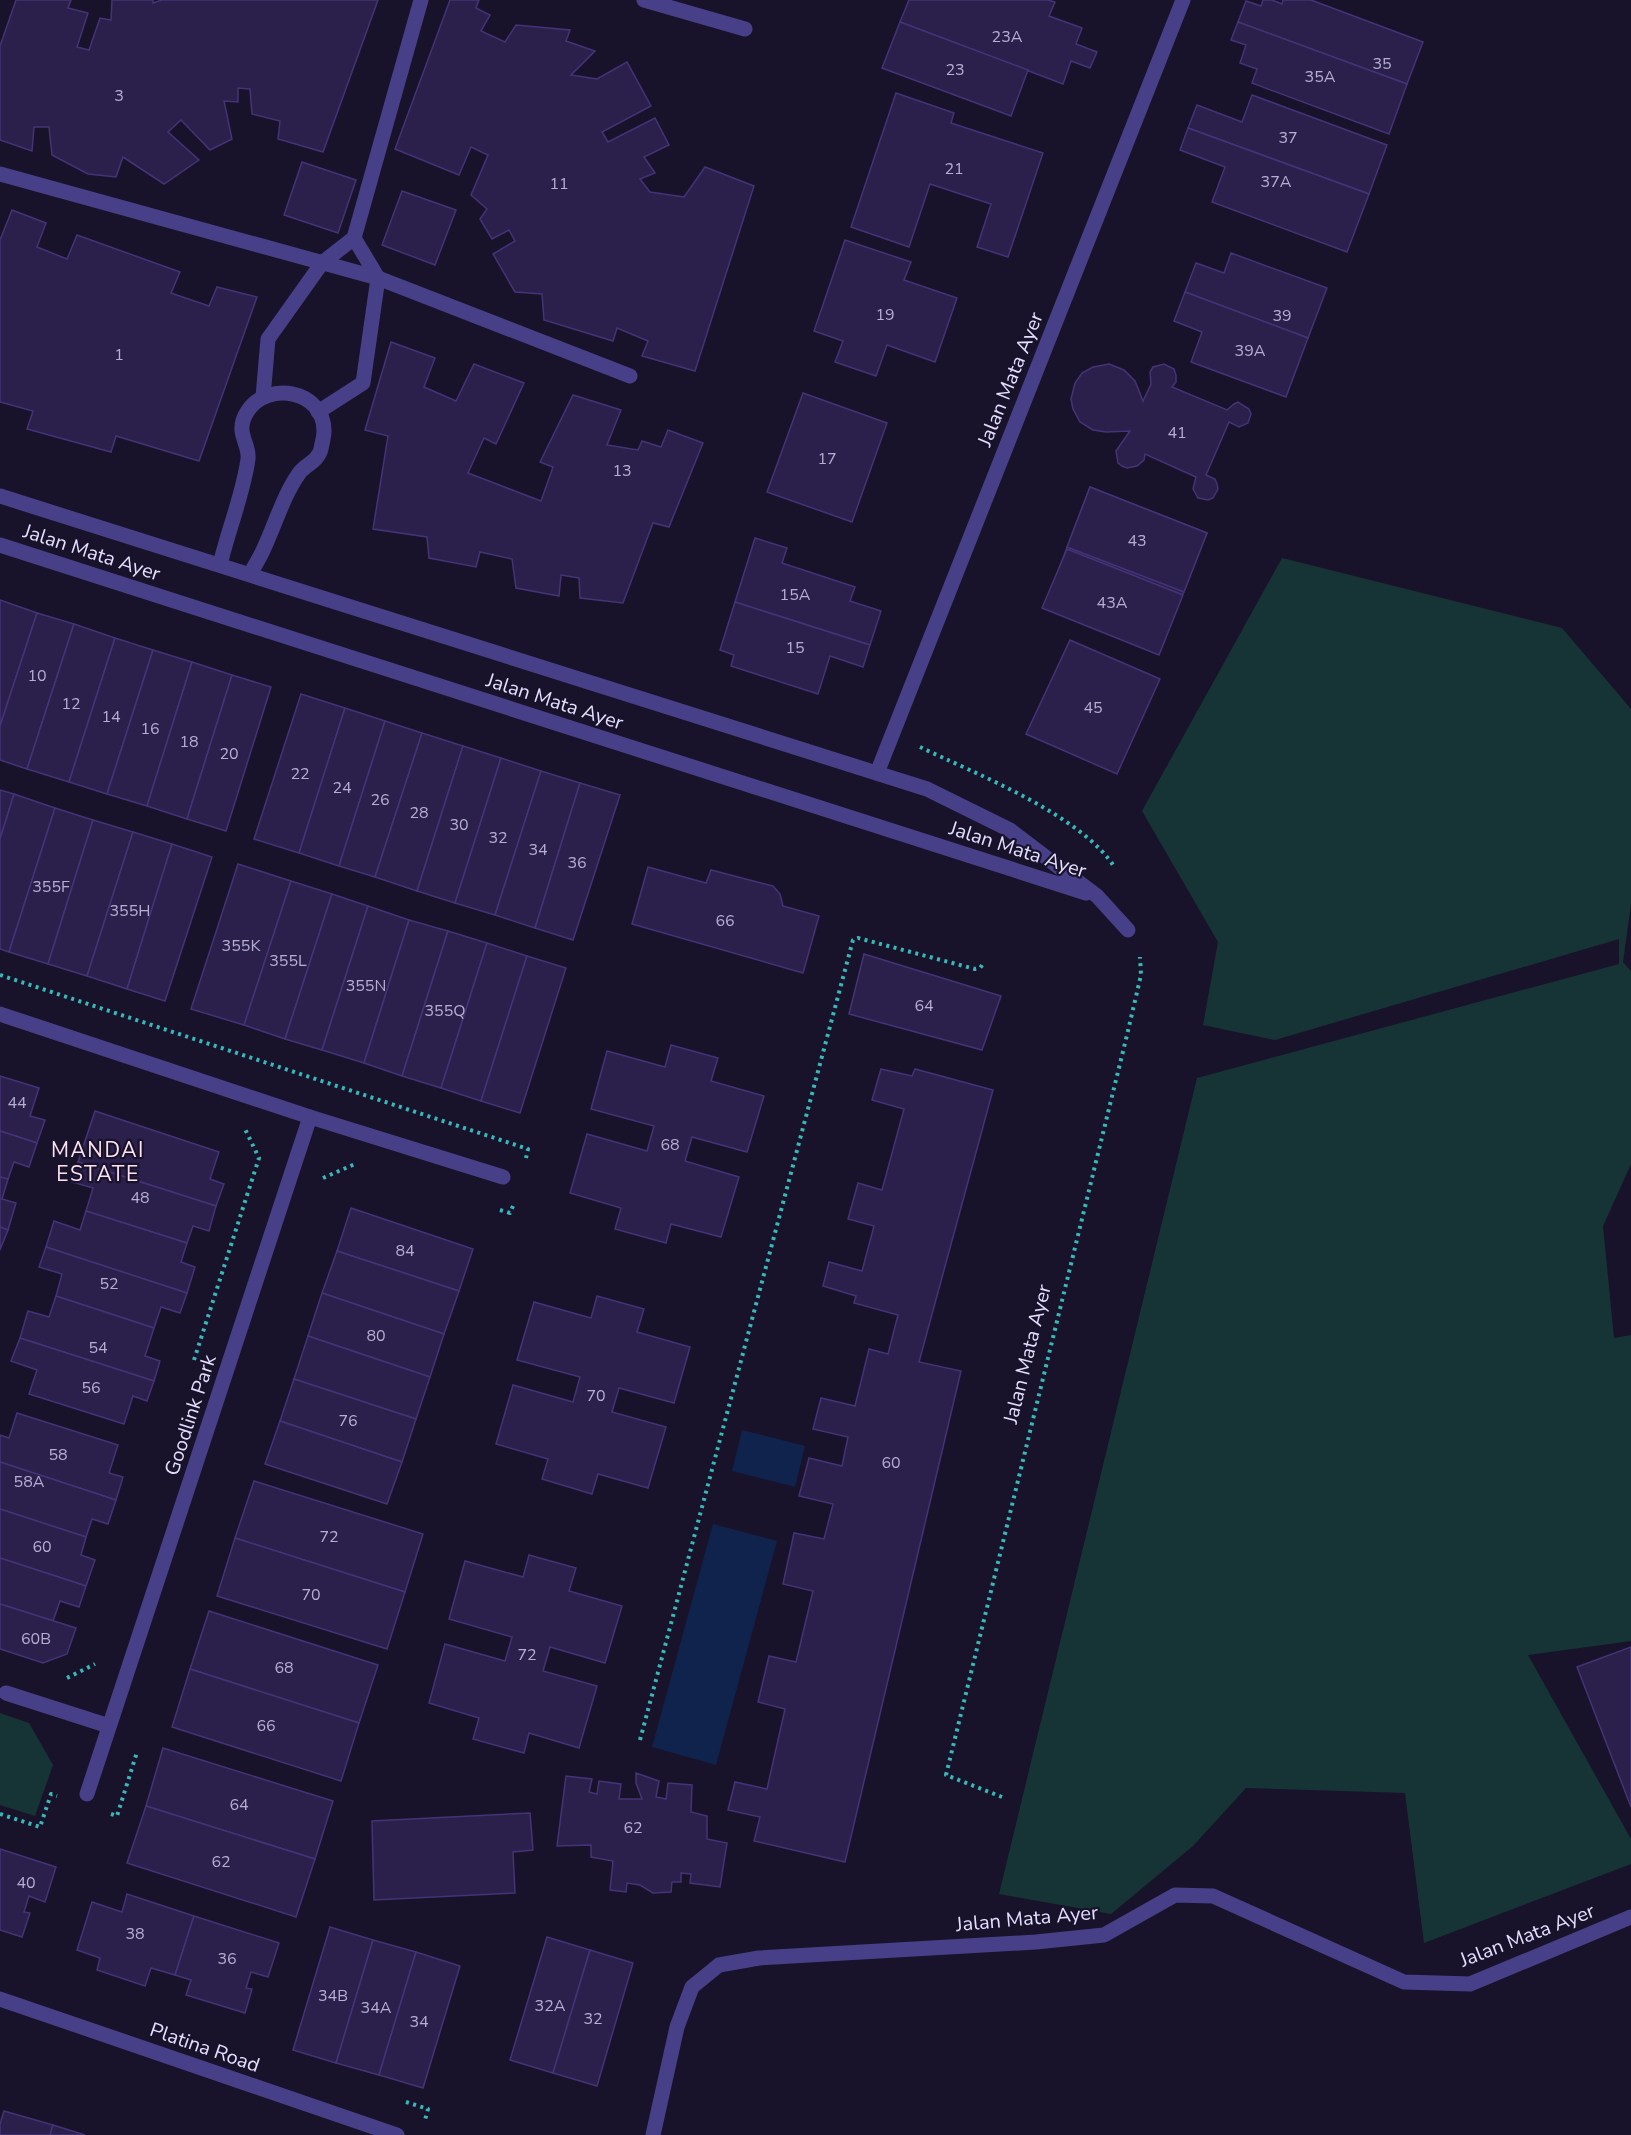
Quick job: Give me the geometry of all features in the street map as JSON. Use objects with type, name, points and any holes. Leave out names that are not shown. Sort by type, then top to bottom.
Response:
[{"type":"street","points":[[262,397],[268,339],[322,263],[354,238],[422,0]]},
{"type":"street","points":[[644,0],[745,29]]},
{"type":"street","name":"Jalan Mata Ayer","points":[[877,773],[1183,0]]},
{"type":"street","points":[[0,174],[378,278],[630,376]]},
{"type":"street","points":[[318,412],[363,383],[378,278],[354,238]]},
{"type":"street","points":[[220,565],[248,457],[241,434],[246,413],[262,397],[279,392],[300,395],[318,412],[324,430],[320,453],[301,471],[281,506],[265,547],[250,574]]},
{"type":"street","name":"Jalan Mata Ayer","points":[[0,496],[927,789],[1010,830],[1097,897],[1128,930]]},
{"type":"street","name":"Jalan Mata Ayer","points":[[0,545],[1097,897]]},
{"type":"street","points":[[0,1014],[310,1117],[503,1176]]},
{"type":"street","name":"Goodlink Park","points":[[87,1794],[310,1117]]},
{"type":"street","points":[[6,1693],[109,1726]]},
{"type":"street","name":"Jalan Mata Ayer","points":[[653,2135],[677,2026],[692,1987],[719,1965],[759,1958],[1036,1942],[1104,1935],[1175,1895],[1213,1896],[1404,1982],[1470,1984],[1631,1917]]},
{"type":"street","name":"Platina Road","points":[[0,2000],[397,2135]]},
{"type":"path","name":"Jalan Mata Ayer","points":[[1002,1797],[946,1775],[1141,975],[1139,954],[1128,930]]},
{"type":"path","points":[[640,1740],[853,940],[858,938],[975,969],[980,968],[983,964]]},
{"type":"path","points":[[0,975],[528,1149],[525,1160]]},
{"type":"path","points":[[194,1360],[259,1158],[244,1129]]},
{"type":"path","points":[[34,1702],[40,1685],[49,1687],[95,1664],[98,1653]]},
{"type":"path","points":[[0,1814],[40,1827],[51,1794],[62,1798]]},
{"type":"green space","points":[[1282,558],[1562,628],[1631,709],[1631,904],[1623,962],[1631,971],[1631,1164],[1603,1226],[1614,1338],[1631,1335],[1631,1641],[1528,1655],[1631,1839],[1631,1864],[1424,1943],[1405,1793],[1246,1788],[1193,1846],[1111,1914],[999,1894],[1197,1078],[1619,964],[1619,939],[1275,1040],[1203,1025],[1218,942],[1142,811]]},
{"type":"green space","points":[[0,1713],[29,1723],[53,1765],[35,1816],[0,1805]]},
{"type":"water","points":[[742,1430],[805,1446],[795,1487],[732,1471]]},
{"type":"water","points":[[713,1524],[777,1541],[716,1765],[652,1747]]},
{"type":"building","points":[[16,0],[71,0],[68,8],[88,13],[77,47],[89,50],[100,18],[111,20],[112,0],[153,0],[153,3],[162,0],[378,0],[323,152],[278,139],[280,121],[252,114],[250,89],[238,88],[238,102],[224,101],[232,139],[210,150],[181,120],[168,132],[199,160],[164,184],[123,157],[116,177],[88,174],[52,155],[49,127],[34,127],[32,151],[0,140],[0,46]]},
{"type":"building","points":[[450,0],[479,0],[476,8],[490,15],[481,31],[505,42],[516,25],[570,30],[566,41],[595,51],[571,75],[597,79],[627,62],[651,106],[602,132],[608,142],[655,118],[669,145],[644,157],[655,173],[640,179],[650,192],[684,197],[705,167],[754,186],[695,371],[642,356],[648,341],[617,328],[613,341],[544,320],[542,294],[515,292],[493,254],[515,241],[509,230],[492,239],[480,219],[487,209],[471,195],[488,155],[471,147],[459,175],[395,149]]},
{"type":"building","points":[[909,0],[1048,0],[1055,2],[1049,16],[1082,28],[1076,44],[1097,52],[1090,68],[1071,61],[1063,84],[900,22]]},
{"type":"building","points":[[1263,0],[1272,0],[1282,4],[1283,0],[1311,0],[1423,42],[1407,84],[1238,22],[1246,1],[1261,6]]},
{"type":"building","points":[[900,22],[1028,70],[1011,116],[882,68]]},
{"type":"building","points":[[1238,22],[1407,84],[1389,134],[1252,83],[1257,69],[1240,63],[1246,45],[1231,40]]},
{"type":"building","points":[[896,93],[954,113],[951,123],[1043,153],[1008,257],[977,247],[991,204],[930,184],[909,247],[851,227]]},
{"type":"building","points":[[1252,95],[1387,145],[1369,194],[1188,128],[1197,105],[1242,122]]},
{"type":"building","points":[[1188,128],[1369,194],[1347,252],[1212,202],[1225,167],[1180,150]]},
{"type":"building","points":[[302,162],[356,180],[338,233],[284,215]]},
{"type":"building","points":[[402,191],[456,210],[435,265],[382,245]]},
{"type":"building","points":[[12,210],[46,223],[37,247],[67,259],[77,235],[180,272],[171,293],[209,306],[217,287],[257,297],[199,461],[116,436],[111,452],[27,429],[33,411],[0,402],[0,240]]},
{"type":"building","points":[[845,240],[911,262],[904,280],[957,298],[935,362],[887,345],[876,376],[835,362],[843,341],[814,331]]},
{"type":"building","points":[[1231,253],[1327,288],[1308,338],[1185,292],[1196,263],[1224,273]]},
{"type":"building","points":[[1185,292],[1308,338],[1286,397],[1191,362],[1202,332],[1174,321]]},
{"type":"building","points":[[391,342],[435,358],[424,387],[456,401],[474,364],[524,383],[496,444],[484,438],[468,473],[541,501],[553,467],[540,462],[573,395],[621,410],[607,445],[638,450],[642,441],[661,447],[668,430],[703,443],[669,527],[653,523],[623,603],[580,598],[579,578],[561,575],[559,596],[516,588],[512,559],[480,552],[476,567],[429,558],[427,537],[373,529],[388,436],[365,430]]},
{"type":"building","points":[[1109,364],[1124,370],[1135,381],[1143,401],[1151,384],[1150,372],[1153,367],[1164,364],[1174,369],[1176,382],[1172,387],[1227,410],[1238,402],[1249,409],[1251,414],[1248,423],[1239,427],[1229,422],[1206,475],[1215,479],[1217,484],[1218,489],[1213,498],[1208,500],[1198,498],[1193,489],[1196,477],[1145,454],[1144,460],[1137,466],[1127,468],[1122,466],[1118,463],[1116,451],[1130,431],[1093,430],[1080,422],[1071,399],[1075,383],[1082,373],[1093,367]]},
{"type":"building","points":[[803,393],[887,423],[852,522],[767,492]]},
{"type":"building","points":[[1090,487],[1207,533],[1159,654],[1044,608]]},
{"type":"building","points":[[1090,487],[1207,533],[1184,592],[1067,547]]},
{"type":"building","points":[[755,538],[787,548],[782,563],[855,587],[850,601],[881,611],[870,645],[735,602]]},
{"type":"building","points":[[1067,549],[1183,595],[1159,655],[1042,608]]},
{"type":"building","points":[[0,600],[37,613],[0,726]]},
{"type":"building","points":[[735,602],[870,645],[863,667],[830,656],[818,694],[731,666],[734,655],[720,650]]},
{"type":"building","points":[[37,613],[74,624],[27,769],[0,760],[0,726]]},
{"type":"building","points":[[74,624],[115,638],[69,782],[27,769]]},
{"type":"building","points":[[115,638],[153,650],[107,794],[69,782]]},
{"type":"building","points":[[1070,640],[1160,679],[1117,774],[1026,734]]},
{"type":"building","points":[[153,650],[192,662],[147,806],[107,794]]},
{"type":"building","points":[[192,662],[232,675],[187,819],[147,806]]},
{"type":"building","points":[[232,675],[271,687],[226,831],[187,819]]},
{"type":"building","points":[[301,694],[345,708],[299,853],[254,839]]},
{"type":"building","points":[[345,708],[385,721],[339,866],[299,853]]},
{"type":"building","points":[[385,721],[422,733],[375,877],[339,866]]},
{"type":"building","points":[[422,733],[463,746],[417,891],[375,877]]},
{"type":"building","points":[[463,746],[501,758],[455,903],[417,891]]},
{"type":"building","points":[[501,758],[541,771],[495,915],[455,903]]},
{"type":"building","points":[[541,771],[580,783],[535,928],[495,915]]},
{"type":"building","points":[[580,783],[620,795],[573,940],[535,928]]},
{"type":"building","points":[[0,790],[14,794],[0,839]]},
{"type":"building","points":[[14,794],[55,808],[9,952],[0,949],[0,839]]},
{"type":"building","points":[[55,808],[93,820],[48,964],[9,952]]},
{"type":"building","points":[[93,820],[133,832],[87,976],[48,964]]},
{"type":"building","points":[[133,832],[172,844],[127,989],[87,976]]},
{"type":"building","points":[[172,844],[212,857],[165,1001],[127,989]]},
{"type":"building","points":[[238,864],[291,881],[244,1025],[191,1009]]},
{"type":"building","points":[[648,867],[706,883],[711,870],[773,886],[780,894],[783,906],[819,916],[803,973],[632,924]]},
{"type":"building","points":[[291,881],[332,894],[285,1039],[244,1025]]},
{"type":"building","points":[[332,894],[368,906],[322,1050],[285,1039]]},
{"type":"building","points":[[368,906],[409,920],[364,1063],[322,1050]]},
{"type":"building","points":[[409,920],[448,931],[402,1076],[364,1063]]},
{"type":"building","points":[[448,931],[487,943],[441,1088],[402,1076]]},
{"type":"building","points":[[487,943],[527,956],[481,1101],[441,1088]]},
{"type":"building","points":[[864,954],[1001,996],[982,1050],[849,1014]]},
{"type":"building","points":[[527,956],[566,968],[520,1113],[481,1101]]},
{"type":"building","points":[[671,1045],[718,1058],[711,1081],[764,1096],[747,1152],[692,1137],[685,1161],[739,1177],[721,1237],[671,1224],[666,1243],[615,1229],[621,1208],[570,1193],[587,1134],[647,1151],[654,1126],[591,1109],[607,1051],[665,1067]]},
{"type":"building","points":[[881,1069],[912,1076],[915,1069],[993,1090],[919,1362],[961,1371],[845,1862],[754,1841],[760,1817],[728,1810],[735,1782],[767,1789],[785,1709],[758,1702],[769,1656],[796,1662],[813,1591],[783,1584],[794,1533],[824,1539],[833,1504],[799,1496],[809,1458],[842,1466],[848,1437],[813,1429],[821,1398],[855,1406],[869,1349],[888,1354],[898,1315],[854,1303],[856,1296],[823,1286],[829,1262],[862,1271],[874,1226],[848,1219],[858,1183],[882,1190],[904,1109],[872,1100]]},
{"type":"building","points":[[0,1076],[39,1088],[30,1116],[45,1120],[37,1143],[0,1131]]},
{"type":"building","points":[[95,1111],[219,1152],[210,1179],[224,1184],[216,1206],[78,1162]]},
{"type":"building","points":[[0,1131],[37,1143],[29,1167],[14,1162],[8,1179],[0,1177]]},
{"type":"building","points":[[78,1162],[216,1206],[209,1231],[193,1226],[187,1243],[86,1211],[93,1188],[72,1182]]},
{"type":"building","points":[[0,1177],[8,1179],[2,1199],[16,1203],[8,1230],[0,1227]]},
{"type":"building","points":[[351,1208],[473,1249],[459,1291],[337,1251]]},
{"type":"building","points":[[86,1211],[187,1243],[181,1262],[195,1267],[187,1293],[46,1247],[54,1221],[80,1230]]},
{"type":"building","points":[[0,1227],[8,1230],[0,1250]]},
{"type":"building","points":[[46,1247],[187,1293],[180,1313],[161,1307],[154,1328],[56,1296],[62,1274],[39,1267]]},
{"type":"building","points":[[337,1251],[459,1291],[444,1334],[322,1293]]},
{"type":"building","points":[[322,1293],[444,1334],[430,1377],[308,1336]]},
{"type":"building","points":[[56,1296],[154,1328],[145,1356],[160,1361],[154,1381],[20,1338],[28,1311],[49,1317]]},
{"type":"building","points":[[597,1296],[644,1309],[637,1332],[690,1347],[674,1403],[619,1388],[612,1412],[666,1427],[648,1488],[598,1474],[592,1494],[542,1479],[548,1459],[496,1444],[513,1385],[573,1402],[580,1377],[517,1360],[534,1302],[591,1318]]},
{"type":"building","points":[[308,1336],[430,1377],[416,1419],[294,1379]]},
{"type":"building","points":[[20,1338],[154,1381],[147,1401],[133,1396],[124,1424],[29,1394],[37,1370],[11,1361]]},
{"type":"building","points":[[294,1379],[416,1419],[402,1462],[280,1421]]},
{"type":"building","points":[[17,1413],[118,1445],[109,1473],[123,1477],[116,1500],[0,1462],[0,1435],[9,1438]]},
{"type":"building","points":[[280,1421],[402,1462],[387,1504],[265,1464]]},
{"type":"building","points":[[0,1462],[116,1500],[108,1524],[92,1519],[86,1537],[0,1509]]},
{"type":"building","points":[[254,1481],[423,1534],[405,1592],[235,1538]]},
{"type":"building","points":[[0,1509],[86,1537],[81,1555],[95,1560],[86,1586],[0,1558]]},
{"type":"building","points":[[235,1538],[405,1592],[387,1649],[217,1596]]},
{"type":"building","points":[[529,1555],[576,1568],[569,1591],[622,1606],[605,1663],[550,1647],[543,1671],[597,1686],[579,1748],[529,1733],[524,1753],[473,1739],[479,1718],[429,1703],[445,1644],[505,1661],[512,1637],[449,1619],[465,1561],[523,1577]]},
{"type":"building","points":[[0,1558],[86,1586],[79,1607],[60,1601],[53,1621],[0,1604]]},
{"type":"building","points":[[0,1604],[76,1628],[67,1654],[43,1663],[0,1649]]},
{"type":"building","points":[[209,1611],[378,1665],[359,1723],[190,1669]]},
{"type":"building","points":[[1631,1647],[1631,1807],[1577,1667]]},
{"type":"building","points":[[190,1669],[359,1723],[341,1781],[172,1727]]},
{"type":"building","points":[[163,1748],[333,1801],[315,1859],[146,1806]]},
{"type":"building","points":[[636,1773],[659,1781],[656,1797],[666,1799],[668,1783],[692,1785],[691,1812],[707,1816],[707,1839],[727,1843],[720,1887],[690,1883],[691,1874],[681,1873],[681,1882],[672,1882],[671,1892],[653,1893],[640,1885],[627,1883],[626,1892],[610,1890],[613,1861],[591,1857],[591,1845],[557,1846],[566,1776],[592,1779],[589,1792],[597,1794],[599,1781],[621,1784],[619,1799],[642,1799],[636,1783]]},
{"type":"building","points":[[146,1806],[315,1859],[296,1917],[127,1863]]},
{"type":"building","points":[[530,1813],[533,1850],[513,1852],[515,1893],[374,1900],[372,1821]]},
{"type":"building","points":[[0,1849],[56,1867],[45,1902],[29,1896],[24,1912],[30,1913],[22,1937],[0,1930]]},
{"type":"building","points":[[127,1894],[194,1916],[175,1975],[151,1968],[145,1986],[97,1970],[100,1958],[77,1950],[92,1902],[122,1912]]},
{"type":"building","points":[[194,1916],[279,1943],[268,1977],[251,1972],[246,1988],[252,1989],[245,2013],[186,1995],[191,1980],[175,1975]]},
{"type":"building","points":[[330,1927],[373,1940],[336,2063],[293,2050]]},
{"type":"building","points":[[547,1937],[590,1950],[553,2073],[510,2060]]},
{"type":"building","points":[[373,1940],[416,1952],[379,2075],[336,2063]]},
{"type":"building","points":[[590,1950],[633,1963],[597,2086],[553,2073]]},
{"type":"building","points":[[416,1952],[460,1966],[423,2088],[379,2075]]},
{"type":"building","points":[[4,2111],[53,2125],[50,2135],[0,2135],[0,2124]]},
{"type":"building","points":[[53,2125],[85,2135],[50,2135]]},
{"type":"district","name":"MANDAI ESTATE","points":[[98,1162]]}]
